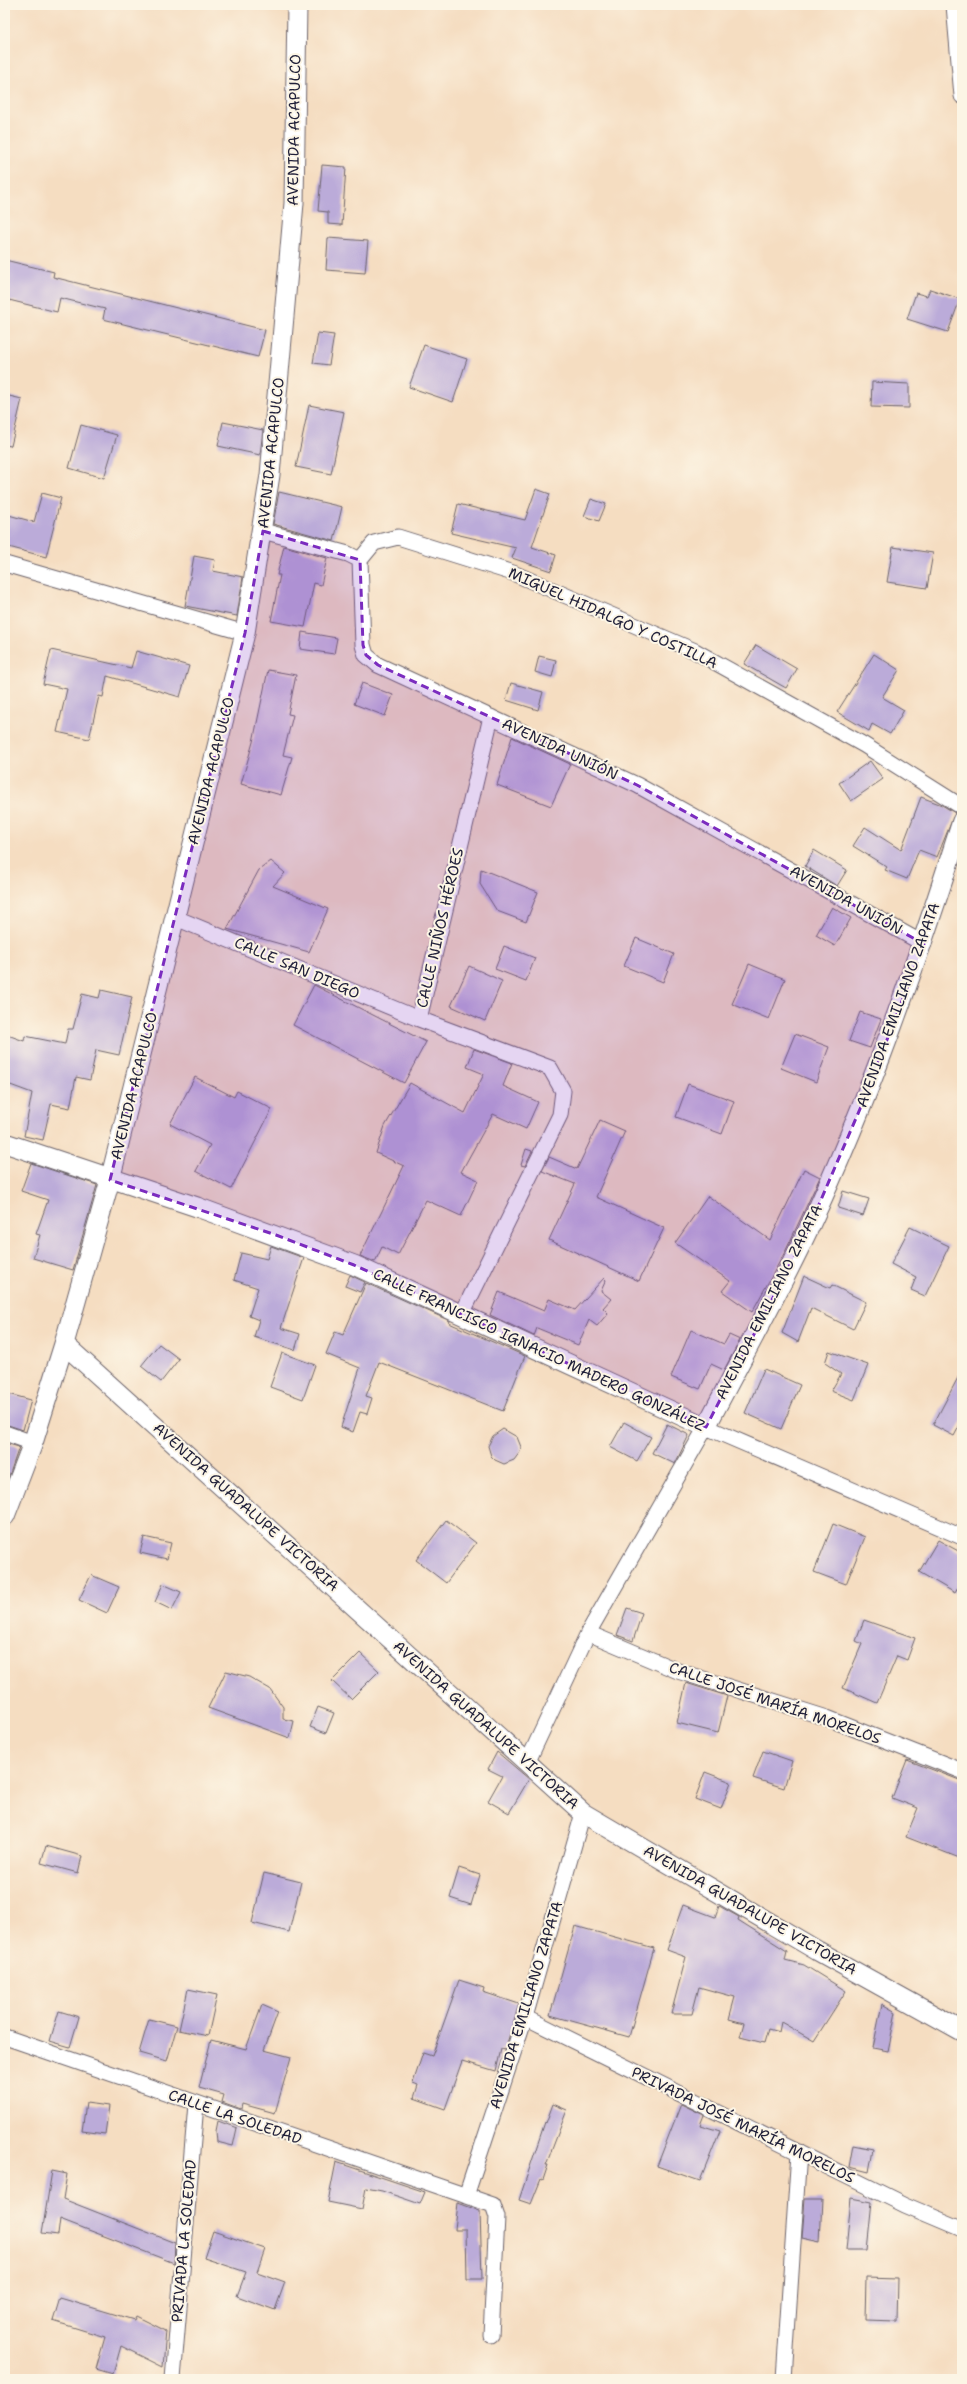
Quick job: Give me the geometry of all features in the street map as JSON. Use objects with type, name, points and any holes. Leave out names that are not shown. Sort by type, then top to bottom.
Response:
[{"type":"street","name":"AVENIDA ACAPULCO","points":[[5,1516],[33,1443],[64,1344],[110,1180],[176,918],[245,633],[263,531],[270,475],[294,203],[297,5]]},
{"type":"street","points":[[954,5],[962,96]]},
{"type":"street","points":[[263,531],[348,554],[360,560]]},
{"type":"street","name":"MIGUEL HIDALGO Y COSTILLA","points":[[360,560],[374,543],[398,537],[513,573],[695,651],[864,745],[962,807]]},
{"type":"street","name":"AVENIDA UNIÓN","points":[[360,560],[363,645],[366,655],[378,665],[637,785],[924,944]]},
{"type":"street","points":[[5,564],[245,633]]},
{"type":"street","name":"CALLE NIÑOS HÉROES","points":[[462,1314],[560,1115],[563,1091],[550,1068],[419,1019],[491,717]]},
{"type":"street","name":"AVENIDA EMILIANO ZAPATA","points":[[528,1761],[588,1633],[706,1427],[808,1230],[863,1102],[924,944],[962,821]]},
{"type":"street","name":"CALLE SAN DIEGO","points":[[176,918],[419,1019]]},
{"type":"street","name":"CALLE FRANCISCO IGNACIO MADERO GONZÁLEZ","points":[[5,1143],[110,1180],[276,1234],[354,1265],[706,1427],[962,1537]]},
{"type":"street","name":"AVENIDA GUADALUPE VICTORIA","points":[[64,1344],[528,1761],[583,1813],[818,1951],[962,2031]]},
{"type":"street","points":[[5,1433],[33,1443]]},
{"type":"street","name":"CALLE JOSÉ MARÍA MORELOS","points":[[588,1633],[678,1671],[827,1718],[962,1771]]},
{"type":"street","name":"AVENIDA EMILIANO ZAPATA","points":[[466,2196],[525,2017],[583,1813]]},
{"type":"street","name":"PRIVADA JOSÉ MARÍA MORELOS","points":[[525,2017],[905,2205],[962,2229]]},
{"type":"street","name":"CALLE LA SOLEDAD","points":[[5,2037],[493,2205],[496,2209],[491,2335]]},
{"type":"street","name":"PRIVADA LA SOLEDAD","points":[[173,2379],[196,2104]]},
{"type":"street","points":[[784,2379],[799,2152]]},
{"type":"highlighted area","points":[[263,531],[360,560],[363,645],[366,655],[378,665],[637,785],[924,944],[863,1102],[808,1230],[706,1427],[354,1265],[276,1235],[110,1180],[245,633]]},
{"type":"building","points":[[322,165],[346,167],[342,225],[328,224],[328,212],[318,211]]},
{"type":"building","points":[[328,238],[368,241],[365,273],[326,270]]},
{"type":"building","points":[[5,260],[54,272],[53,277],[265,330],[258,357],[103,319],[105,309],[60,298],[57,312],[5,299]]},
{"type":"building","points":[[930,289],[960,299],[948,332],[907,319],[916,293],[927,296]]},
{"type":"building","points":[[318,333],[334,335],[329,365],[313,363]]},
{"type":"building","points":[[424,345],[467,359],[453,402],[409,387]]},
{"type":"building","points":[[872,382],[909,384],[909,408],[871,407]]},
{"type":"building","points":[[5,395],[22,399],[11,446],[5,445]]},
{"type":"building","points":[[309,405],[344,412],[331,474],[296,467]]},
{"type":"building","points":[[223,422],[263,430],[260,455],[218,446]]},
{"type":"building","points":[[81,425],[117,435],[104,478],[69,468]]},
{"type":"building","points":[[536,489],[550,494],[532,547],[556,555],[551,571],[512,558],[516,548],[451,533],[458,504],[525,520]]},
{"type":"building","points":[[279,492],[342,507],[334,541],[273,524]]},
{"type":"building","points":[[42,493],[61,498],[46,557],[5,546],[5,514],[34,522]]},
{"type":"building","points":[[591,499],[606,504],[599,521],[584,516]]},
{"type":"building","points":[[284,546],[327,558],[321,585],[314,583],[305,627],[271,621],[280,575],[277,575]]},
{"type":"building","points":[[893,547],[933,553],[927,588],[887,582]]},
{"type":"building","points":[[194,556],[215,560],[213,571],[243,577],[237,616],[185,606]]},
{"type":"building","points":[[302,632],[337,638],[334,654],[300,649]]},
{"type":"building","points":[[756,645],[797,669],[786,688],[744,664]]},
{"type":"building","points":[[51,650],[131,668],[136,651],[189,666],[180,697],[107,676],[103,697],[99,696],[89,739],[57,732],[67,689],[43,684]]},
{"type":"building","points":[[874,654],[899,670],[882,697],[904,710],[890,734],[872,724],[869,731],[837,712]]},
{"type":"building","points":[[539,656],[556,660],[552,677],[535,672]]},
{"type":"building","points":[[268,670],[296,675],[288,714],[293,715],[283,755],[292,757],[281,795],[241,784],[253,742]]},
{"type":"building","points":[[362,683],[393,695],[385,716],[354,704]]},
{"type":"building","points":[[511,683],[543,692],[538,710],[506,700]]},
{"type":"building","points":[[512,737],[570,764],[551,806],[497,785]]},
{"type":"building","points":[[870,761],[883,779],[851,801],[839,783]]},
{"type":"building","points":[[921,797],[942,805],[955,813],[937,857],[919,850],[907,879],[885,870],[887,867],[853,846],[865,827],[901,850]]},
{"type":"building","points":[[814,850],[847,870],[837,886],[805,866]]},
{"type":"building","points":[[271,861],[285,873],[273,886],[328,909],[309,952],[227,929],[259,870]]},
{"type":"building","points":[[481,869],[538,892],[526,922],[497,911],[480,884]]},
{"type":"building","points":[[832,907],[851,918],[835,946],[816,935]]},
{"type":"building","points":[[636,938],[674,954],[663,982],[624,966]]},
{"type":"building","points":[[504,946],[535,958],[526,981],[495,969]]},
{"type":"building","points":[[749,964],[785,979],[769,1019],[732,1004]]},
{"type":"building","points":[[469,966],[502,981],[485,1021],[451,1006]]},
{"type":"building","points":[[314,985],[426,1042],[404,1083],[293,1025]]},
{"type":"building","points":[[101,990],[132,997],[119,1055],[96,1050],[90,1080],[76,1077],[70,1108],[51,1104],[43,1140],[24,1136],[32,1093],[5,1083],[5,1034],[24,1041],[25,1036],[65,1044],[68,1029],[73,1029],[82,994],[99,998]]},
{"type":"building","points":[[860,1012],[881,1019],[870,1048],[849,1041]]},
{"type":"building","points":[[795,1034],[829,1047],[816,1082],[781,1068]]},
{"type":"building","points":[[474,1049],[512,1063],[503,1086],[538,1102],[526,1129],[493,1114],[461,1172],[478,1180],[461,1216],[426,1200],[398,1255],[382,1247],[375,1262],[360,1256],[404,1166],[376,1153],[385,1126],[410,1083],[465,1113],[484,1074],[467,1067]]},
{"type":"building","points":[[195,1077],[234,1097],[237,1091],[272,1109],[231,1189],[196,1171],[210,1145],[170,1124]]},
{"type":"building","points":[[688,1084],[734,1101],[722,1134],[676,1117]]},
{"type":"building","points":[[600,1120],[625,1131],[596,1197],[664,1228],[639,1281],[549,1240],[575,1184],[542,1171],[549,1157],[577,1169]]},
{"type":"building","points":[[526,1149],[532,1151],[525,1166],[521,1165]]},
{"type":"building","points":[[31,1163],[97,1185],[73,1270],[33,1258],[40,1235],[36,1234],[48,1200],[21,1191]]},
{"type":"building","points":[[804,1169],[820,1177],[786,1250],[752,1312],[722,1291],[730,1281],[675,1243],[708,1196],[770,1240]]},
{"type":"building","points":[[843,1191],[869,1199],[863,1216],[838,1208]]},
{"type":"building","points":[[910,1227],[949,1246],[925,1296],[911,1290],[916,1277],[891,1264]]},
{"type":"building","points":[[271,1246],[304,1258],[281,1328],[300,1334],[295,1350],[254,1337],[259,1320],[249,1316],[258,1288],[234,1280],[241,1253],[267,1259]]},
{"type":"building","points":[[350,1275],[365,1282],[360,1292],[345,1286]]},
{"type":"building","points":[[804,1276],[830,1288],[832,1285],[866,1302],[853,1329],[811,1308],[798,1342],[782,1333]]},
{"type":"building","points":[[604,1278],[606,1280],[601,1291],[611,1299],[603,1308],[608,1313],[597,1326],[589,1320],[578,1345],[537,1328],[534,1336],[490,1315],[499,1292],[544,1311],[549,1299],[575,1310]]},
{"type":"building","points":[[366,1283],[450,1321],[449,1323],[525,1356],[503,1411],[379,1362],[366,1396],[372,1398],[367,1414],[360,1412],[353,1432],[341,1427],[360,1368],[326,1354],[335,1332],[343,1335]]},
{"type":"building","points":[[691,1330],[724,1344],[729,1335],[740,1340],[724,1370],[711,1364],[700,1389],[671,1377]]},
{"type":"building","points":[[159,1344],[179,1359],[161,1382],[141,1366]]},
{"type":"building","points":[[829,1351],[868,1365],[854,1400],[831,1391],[841,1374],[825,1363]]},
{"type":"building","points":[[282,1353],[315,1365],[303,1399],[270,1387]]},
{"type":"building","points":[[764,1369],[800,1385],[781,1429],[745,1413]]},
{"type":"building","points":[[962,1370],[962,1421],[954,1436],[933,1425]]},
{"type":"building","points":[[5,1393],[31,1400],[23,1430],[5,1424]]},
{"type":"building","points":[[624,1422],[651,1437],[637,1461],[610,1447]]},
{"type":"building","points":[[667,1424],[689,1435],[675,1464],[652,1453]]},
{"type":"building","points":[[503,1429],[517,1437],[521,1447],[520,1452],[514,1460],[504,1464],[495,1460],[491,1456],[488,1446],[493,1436]]},
{"type":"building","points":[[5,1443],[19,1447],[8,1479],[5,1478]]},
{"type":"building","points":[[446,1520],[476,1543],[446,1583],[416,1560]]},
{"type":"building","points":[[833,1524],[865,1537],[846,1584],[814,1572]]},
{"type":"building","points":[[144,1537],[171,1543],[167,1559],[140,1553]]},
{"type":"building","points":[[938,1540],[962,1553],[962,1581],[955,1593],[919,1572]]},
{"type":"building","points":[[91,1575],[119,1587],[107,1613],[79,1600]]},
{"type":"building","points":[[163,1584],[181,1592],[172,1610],[155,1602]]},
{"type":"building","points":[[627,1608],[642,1613],[633,1641],[617,1635]]},
{"type":"building","points":[[864,1620],[915,1638],[907,1660],[897,1656],[877,1703],[843,1688],[862,1644],[856,1641]]},
{"type":"building","points":[[360,1653],[379,1671],[351,1699],[332,1681]]},
{"type":"building","points":[[226,1671],[249,1677],[270,1689],[283,1707],[283,1719],[294,1721],[290,1738],[208,1708]]},
{"type":"building","points":[[686,1683],[727,1696],[718,1733],[677,1723]]},
{"type":"building","points":[[318,1707],[334,1713],[326,1733],[310,1727]]},
{"type":"building","points":[[763,1751],[792,1761],[784,1788],[753,1778]]},
{"type":"building","points":[[497,1752],[529,1779],[509,1813],[488,1801],[502,1776],[488,1769]]},
{"type":"building","points":[[907,1760],[962,1781],[962,1859],[906,1837],[918,1808],[892,1798]]},
{"type":"building","points":[[705,1772],[731,1782],[721,1809],[695,1799]]},
{"type":"building","points":[[46,1846],[82,1856],[78,1873],[41,1863]]},
{"type":"building","points":[[459,1868],[480,1875],[471,1905],[450,1898]]},
{"type":"building","points":[[264,1873],[301,1882],[289,1932],[252,1923]]},
{"type":"building","points":[[683,1905],[715,1917],[719,1906],[721,1907],[739,1917],[738,1920],[787,1951],[785,1960],[804,1965],[846,1991],[814,2041],[781,2022],[779,2032],[768,2029],[764,2043],[740,2037],[744,2023],[729,2019],[735,1997],[699,1987],[692,2014],[671,2014],[686,1957],[667,1950]]},
{"type":"building","points":[[575,1926],[654,1948],[629,2037],[550,2015]]},
{"type":"building","points":[[459,1980],[484,1988],[483,1992],[519,2004],[505,2050],[501,2049],[496,2071],[462,2061],[445,2109],[414,2098],[418,2085],[413,2083],[423,2053],[432,2056]]},
{"type":"building","points":[[188,1989],[217,1995],[208,2036],[179,2030]]},
{"type":"building","points":[[882,2004],[896,2012],[888,2051],[873,2048]]},
{"type":"building","points":[[262,2005],[278,2012],[264,2050],[291,2057],[275,2113],[242,2104],[241,2109],[222,2102],[224,2095],[199,2088],[211,2040],[246,2049]]},
{"type":"building","points":[[59,2011],[79,2017],[70,2047],[50,2041]]},
{"type":"building","points":[[149,2019],[177,2026],[167,2061],[139,2053]]},
{"type":"building","points":[[86,2103],[109,2106],[105,2134],[82,2131]]},
{"type":"building","points":[[553,2104],[567,2110],[546,2165],[548,2165],[543,2180],[541,2179],[531,2204],[519,2200],[545,2122],[546,2123]]},
{"type":"building","points":[[681,2104],[704,2115],[700,2125],[720,2131],[700,2181],[657,2166]]},
{"type":"building","points":[[218,2121],[237,2128],[233,2146],[217,2142],[216,2131]]},
{"type":"building","points":[[853,2145],[873,2149],[869,2172],[849,2167]]},
{"type":"building","points":[[336,2162],[425,2192],[420,2204],[382,2191],[366,2188],[362,2209],[328,2202]]},
{"type":"building","points":[[52,2171],[67,2174],[63,2199],[175,2243],[174,2263],[60,2219],[58,2235],[42,2233]]},
{"type":"building","points":[[851,2198],[872,2202],[867,2250],[846,2250]]},
{"type":"building","points":[[805,2199],[822,2199],[820,2242],[802,2238]]},
{"type":"building","points":[[458,2203],[480,2211],[482,2279],[467,2279],[466,2229],[455,2229]]},
{"type":"building","points":[[213,2231],[265,2249],[257,2272],[285,2282],[275,2310],[237,2296],[246,2272],[204,2258]]},
{"type":"building","points":[[866,2278],[898,2279],[897,2321],[865,2320]]},
{"type":"building","points":[[60,2298],[134,2320],[136,2316],[166,2331],[163,2367],[121,2346],[113,2374],[96,2369],[105,2337],[53,2321]]}]
